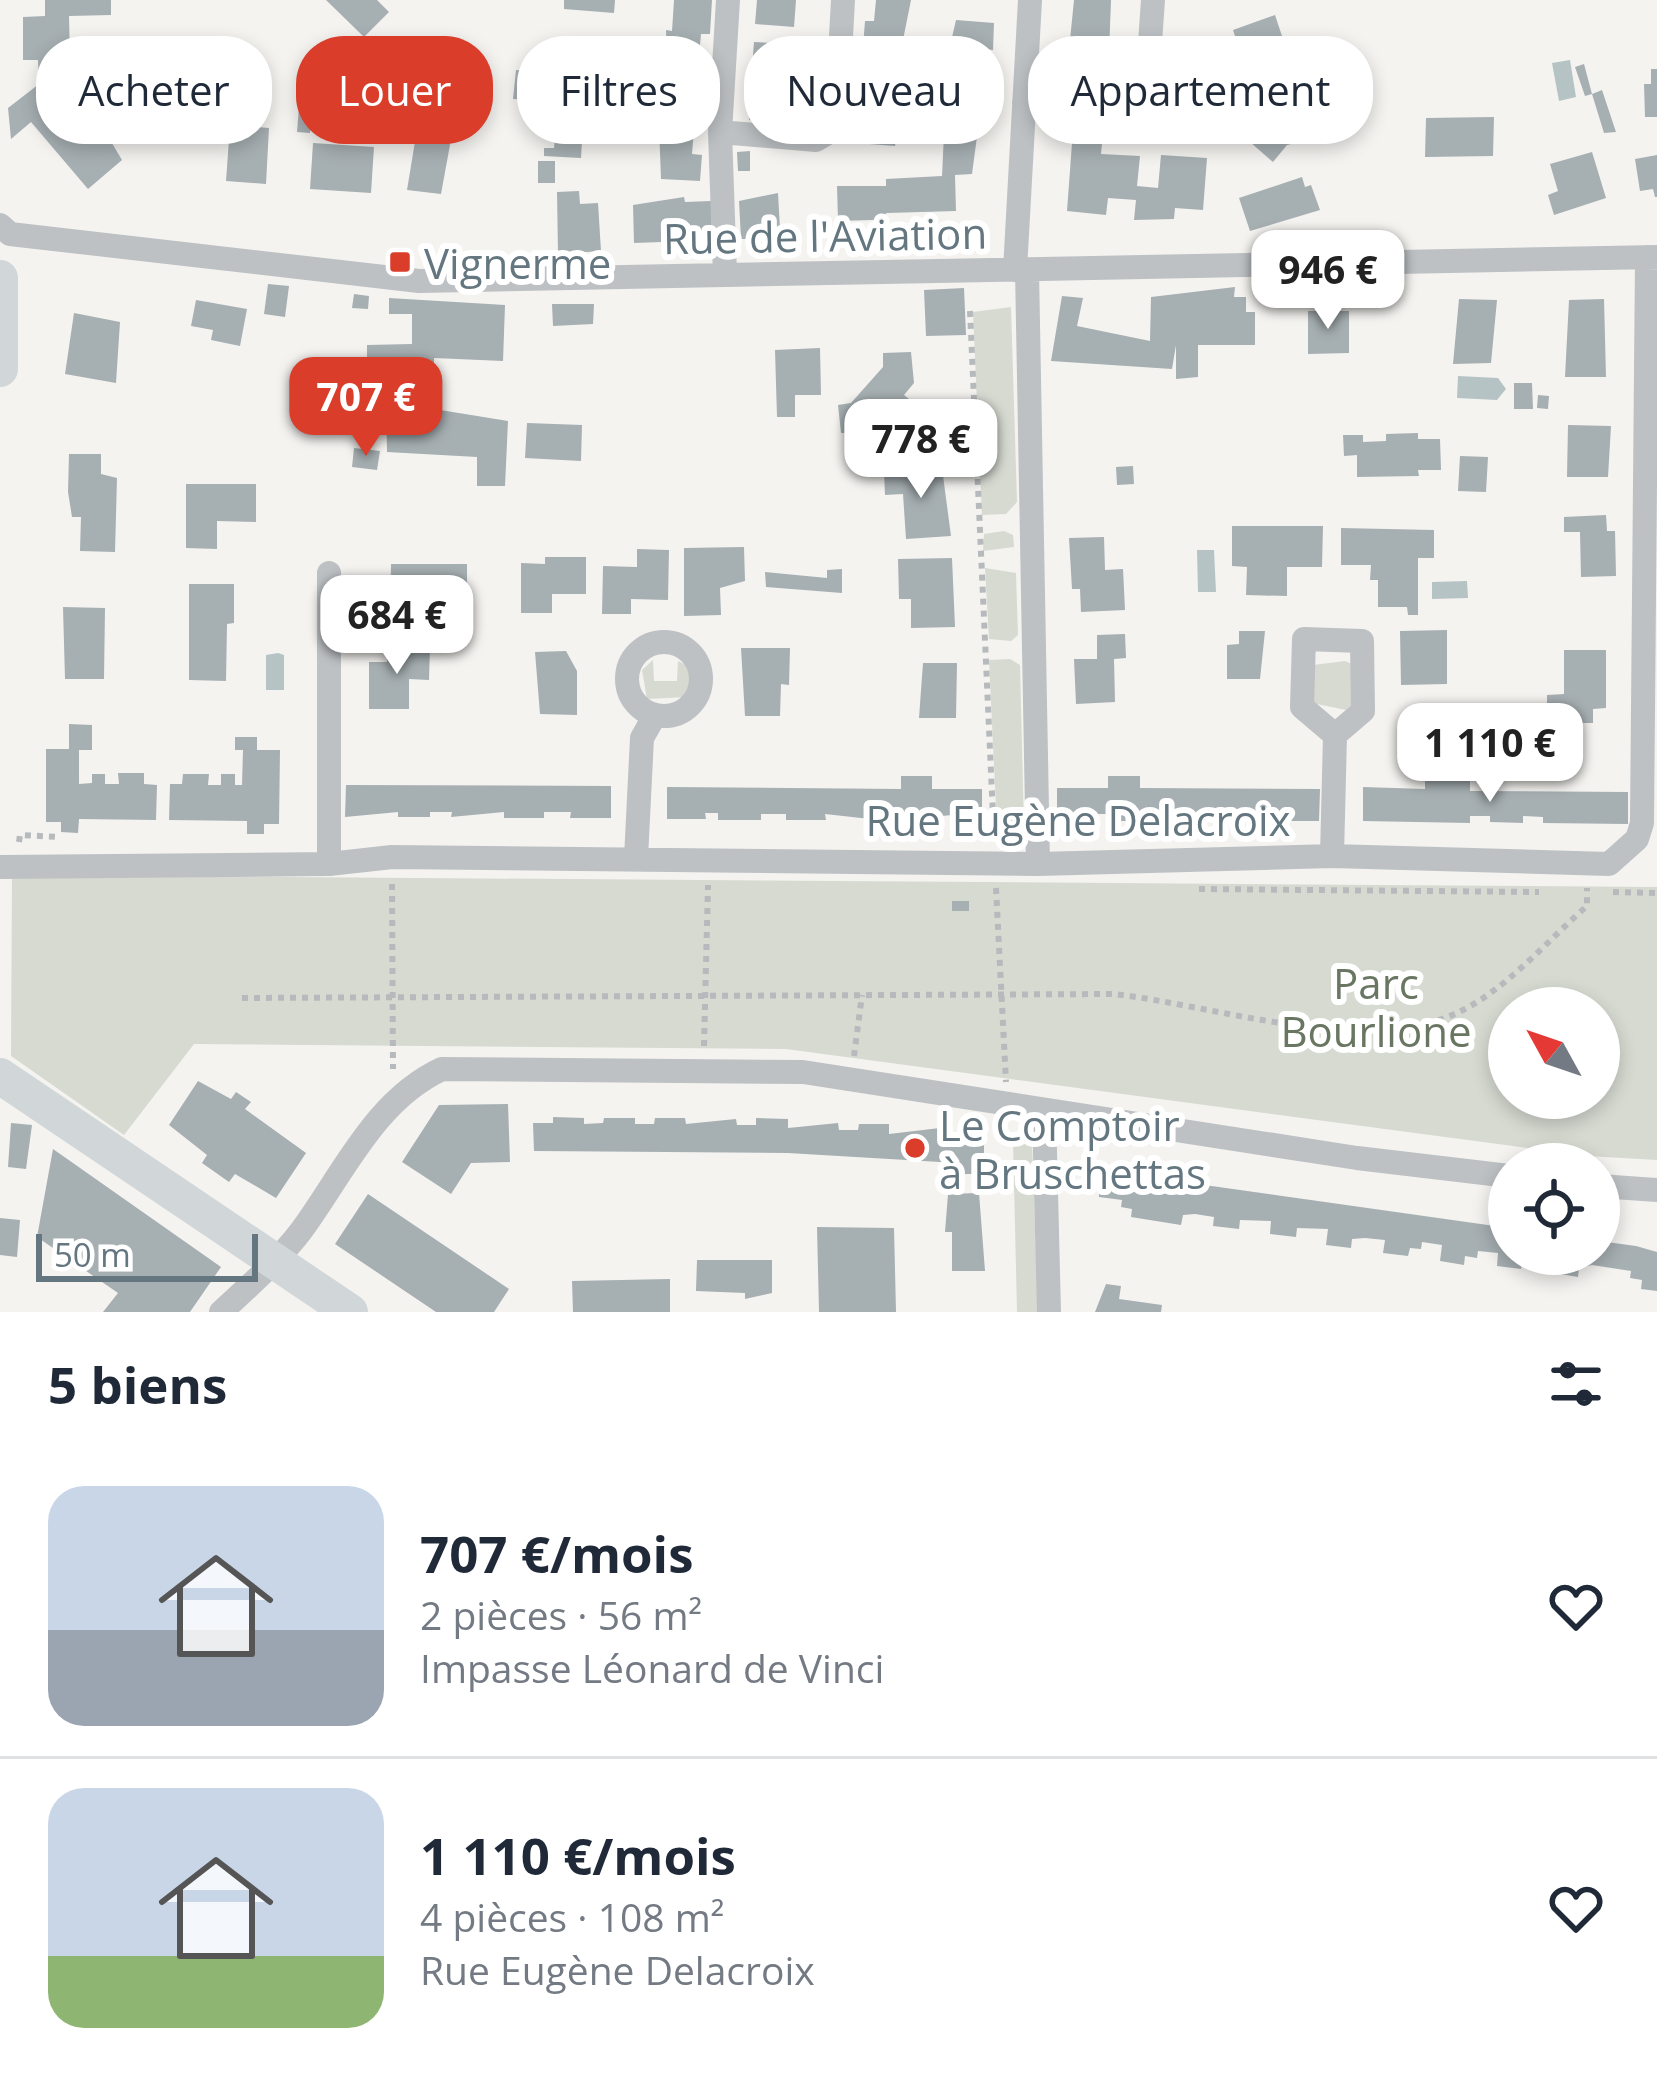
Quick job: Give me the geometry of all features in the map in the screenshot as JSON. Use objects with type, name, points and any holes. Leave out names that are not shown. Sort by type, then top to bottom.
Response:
[{"type":"street","points":[[725,275],[720,132],[728,0]]},
{"type":"street","points":[[720,132],[816,140],[836,128],[843,0]]},
{"type":"street","points":[[1030,0],[1021,270],[1038,863]]},
{"type":"street","points":[[1150,36],[1153,0]]},
{"type":"street","points":[[1024,103],[1028,103]]},
{"type":"street","name":"Rue de l'Aviation","points":[[0,224],[10,234],[419,281],[1652,257]]},
{"type":"street","name":"Rue Eugène Delacroix","points":[[0,867],[328,864],[392,857],[1038,863],[1332,856],[1609,864],[1637,839],[1642,823],[1652,257]]},
{"type":"street","points":[[0,278],[0,369]]},
{"type":"street","points":[[328,864],[329,573]]},
{"type":"street","points":[[636,858],[642,738],[655,716]]},
{"type":"street","points":[[1332,856],[1336,735]]},
{"type":"street","points":[[220,1312],[297,1236],[387,1108],[421,1079],[442,1069],[803,1072],[1488,1173]]},
{"type":"street","points":[[0,1076],[350,1312]]},
{"type":"street","points":[[1044,1111],[1049,1312]]},
{"type":"street","points":[[1620,1187],[1657,1190]]},
{"type":"path","points":[[970,311],[994,843],[1001,860]]},
{"type":"path","points":[[392,857],[394,1048]]},
{"type":"path","points":[[708,860],[704,1055],[714,1054],[714,1069]]},
{"type":"path","points":[[996,888],[1007,1105]]},
{"type":"path","points":[[242,998],[1004,993],[1173,1000],[1353,1034],[1416,1028],[1462,1010],[1587,906],[1587,892],[1657,893]]},
{"type":"path","points":[[853,1061],[862,994]]},
{"type":"green space","points":[[1011,307],[1017,502],[1006,514],[982,515],[973,312]]},
{"type":"green space","points":[[1004,531],[1013,535],[1014,547],[983,551],[984,534]]},
{"type":"green space","points":[[985,568],[1016,573],[1018,635],[1011,641],[989,639]]},
{"type":"green space","points":[[1010,659],[1020,665],[1024,827],[997,828],[989,660]]},
{"type":"green space","points":[[653,660],[654,681],[677,681],[678,661],[688,666],[692,688],[687,697],[647,699],[642,670]]},
{"type":"green space","points":[[1352,664],[1353,704],[1346,710],[1312,703],[1313,665]]},
{"type":"green space","name":"Parc Bourlione","points":[[12,875],[1657,887],[1657,1160],[1620,1158],[1620,1143],[1490,1143],[786,1049],[194,1044],[124,1135],[11,1056]]},
{"type":"green space","points":[[1013,1141],[1032,1141],[1038,1312],[1017,1312]]},
{"type":"shaded area","points":[[1570,60],[1576,97],[1559,101],[1552,63]]},
{"type":"shaded area","points":[[1458,376],[1498,378],[1506,389],[1497,400],[1457,398]]},
{"type":"shaded area","points":[[1197,550],[1214,550],[1216,592],[1198,592]]},
{"type":"shaded area","points":[[1467,581],[1468,598],[1432,599],[1432,582]]},
{"type":"shaded area","points":[[266,655],[284,655],[284,690],[266,690]]},
{"type":"building","points":[[45,0],[111,0],[111,15],[69,16],[69,36],[36,36],[36,60],[23,60],[23,17],[45,16]]},
{"type":"building","points":[[326,0],[377,0],[389,12],[363,36]]},
{"type":"building","points":[[564,0],[615,0],[614,13],[564,9]]},
{"type":"building","points":[[674,0],[712,0],[710,34],[666,36],[666,30],[672,31]]},
{"type":"building","points":[[757,0],[796,0],[794,27],[755,24]]},
{"type":"building","points":[[876,0],[911,0],[904,36],[864,36],[865,21],[874,21]]},
{"type":"building","points":[[1074,0],[1111,0],[1110,36],[1070,36]]},
{"type":"building","points":[[1275,15],[1282,36],[1235,36],[1233,30]]},
{"type":"building","points":[[956,20],[994,23],[994,36],[952,36]]},
{"type":"building","points":[[1584,64],[1592,94],[1585,96],[1575,67]]},
{"type":"building","points":[[1651,69],[1657,69],[1657,117],[1645,117],[1644,84],[1651,84]]},
{"type":"building","points":[[36,86],[36,128],[31,122],[11,139],[8,108]]},
{"type":"building","points":[[1602,90],[1616,132],[1604,133],[1592,94]]},
{"type":"building","points":[[1494,117],[1493,156],[1425,157],[1426,118]]},
{"type":"building","points":[[50,144],[112,144],[122,160],[88,189]]},
{"type":"building","points":[[229,144],[268,144],[266,184],[226,181]]},
{"type":"building","points":[[313,144],[374,147],[371,193],[310,189]]},
{"type":"building","points":[[415,144],[450,144],[441,194],[407,190]]},
{"type":"building","points":[[554,144],[582,144],[581,158],[544,156],[544,148],[554,148]]},
{"type":"building","points":[[660,144],[693,144],[692,154],[702,155],[700,181],[661,179]]},
{"type":"building","points":[[944,144],[976,144],[972,174],[955,175],[956,211],[887,213],[873,220],[838,221],[837,186],[886,186],[886,179],[942,176]]},
{"type":"building","points":[[1072,144],[1102,144],[1101,154],[1140,156],[1137,186],[1158,188],[1161,155],[1207,158],[1203,210],[1175,208],[1174,219],[1134,220],[1136,200],[1108,198],[1106,215],[1067,211]]},
{"type":"building","points":[[1252,144],[1291,144],[1273,162]]},
{"type":"building","points":[[750,151],[750,171],[738,171],[737,152]]},
{"type":"building","points":[[1592,152],[1606,198],[1554,215],[1548,195],[1558,191],[1550,164]]},
{"type":"building","points":[[1657,155],[1655,197],[1653,189],[1640,191],[1635,159]]},
{"type":"building","points":[[538,161],[555,161],[555,183],[538,183]]},
{"type":"building","points":[[1302,177],[1305,187],[1311,185],[1320,210],[1250,231],[1239,198]]},
{"type":"building","points":[[579,191],[580,204],[598,203],[601,251],[558,254],[557,192]]},
{"type":"building","points":[[778,193],[780,229],[767,229],[768,239],[741,239],[739,201]]},
{"type":"building","points":[[684,197],[685,202],[711,201],[712,240],[686,241],[685,232],[661,233],[661,242],[634,243],[633,205]]},
{"type":"building","points":[[268,284],[289,286],[285,317],[264,314]]},
{"type":"building","points":[[1235,287],[1234,297],[1246,297],[1246,312],[1255,312],[1255,345],[1198,345],[1198,377],[1176,379],[1176,345],[1172,369],[1051,361],[1062,296],[1083,298],[1077,326],[1150,341],[1151,297]]},
{"type":"building","points":[[964,288],[966,335],[926,336],[924,290]]},
{"type":"building","points":[[354,294],[369,296],[368,309],[352,308]]},
{"type":"building","points":[[389,298],[505,305],[503,361],[434,358],[434,409],[508,421],[505,486],[477,486],[477,457],[387,452],[386,403],[347,398],[348,380],[367,382],[367,345],[412,344],[412,314],[389,314]]},
{"type":"building","points":[[1459,299],[1497,300],[1491,363],[1453,364]]},
{"type":"building","points":[[1604,299],[1606,377],[1565,377],[1569,300]]},
{"type":"building","points":[[196,300],[247,309],[240,346],[211,340],[213,330],[191,326]]},
{"type":"building","points":[[552,304],[594,304],[593,324],[553,326]]},
{"type":"building","points":[[1308,311],[1349,311],[1349,353],[1308,354]]},
{"type":"building","points":[[74,313],[120,322],[116,383],[65,374]]},
{"type":"building","points":[[820,348],[821,395],[795,395],[795,417],[777,417],[775,350]]},
{"type":"building","points":[[911,352],[914,383],[904,395],[909,399],[872,432],[841,433],[838,405],[851,403],[883,367],[883,353]]},
{"type":"building","points":[[1514,383],[1532,383],[1533,409],[1514,409]]},
{"type":"building","points":[[1538,395],[1549,396],[1548,409],[1537,408]]},
{"type":"building","points":[[527,423],[582,425],[581,461],[525,458]]},
{"type":"building","points":[[1568,425],[1611,426],[1608,477],[1567,477]]},
{"type":"building","points":[[1418,433],[1418,439],[1440,439],[1441,470],[1418,470],[1419,476],[1357,477],[1357,455],[1344,456],[1343,435],[1363,435],[1363,442],[1386,441],[1386,434]]},
{"type":"building","points":[[929,439],[969,440],[970,452],[930,453]]},
{"type":"building","points":[[354,448],[380,451],[377,470],[352,467]]},
{"type":"building","points":[[69,454],[101,454],[101,474],[117,478],[115,552],[80,551],[81,517],[72,517],[68,492]]},
{"type":"building","points":[[1460,456],[1488,457],[1486,492],[1458,491]]},
{"type":"building","points":[[1133,466],[1134,484],[1117,485],[1116,467]]},
{"type":"building","points":[[942,468],[951,536],[906,539],[903,494],[885,495],[884,472]]},
{"type":"building","points":[[186,484],[256,484],[256,522],[217,521],[217,549],[186,548]]},
{"type":"building","points":[[1606,515],[1607,531],[1615,531],[1616,576],[1581,577],[1580,532],[1564,532],[1564,517]]},
{"type":"building","points":[[1232,526],[1323,526],[1322,567],[1287,567],[1287,596],[1246,595],[1247,567],[1232,566]]},
{"type":"building","points":[[1341,528],[1434,530],[1434,558],[1418,558],[1418,615],[1408,615],[1407,607],[1378,607],[1378,580],[1370,580],[1371,565],[1341,565]]},
{"type":"building","points":[[1104,537],[1105,570],[1123,569],[1125,610],[1081,612],[1080,589],[1072,589],[1069,538]]},
{"type":"building","points":[[744,547],[745,581],[720,588],[721,615],[684,616],[684,548]]},
{"type":"building","points":[[637,549],[669,550],[668,600],[631,599],[631,614],[602,614],[603,566],[637,567]]},
{"type":"building","points":[[545,557],[586,557],[586,594],[552,594],[552,613],[521,613],[521,563],[545,564]]},
{"type":"building","points":[[952,558],[955,627],[911,628],[911,599],[899,599],[898,559]]},
{"type":"building","points":[[391,564],[467,564],[467,605],[428,604],[428,624],[390,624]]},
{"type":"building","points":[[842,569],[842,593],[766,587],[765,572],[827,578],[827,570]]},
{"type":"building","points":[[189,584],[234,584],[234,623],[227,624],[226,681],[189,680]]},
{"type":"building","points":[[63,607],[105,608],[104,679],[65,679]]},
{"type":"building","points":[[1447,630],[1447,684],[1401,685],[1400,631]]},
{"type":"building","points":[[1239,631],[1265,631],[1260,679],[1227,679],[1227,645],[1239,644]]},
{"type":"building","points":[[1125,634],[1126,658],[1114,659],[1115,702],[1076,704],[1074,659],[1097,659],[1097,635]]},
{"type":"building","points":[[387,646],[430,647],[429,680],[409,679],[409,709],[369,709],[369,662],[387,662]]},
{"type":"building","points":[[741,648],[790,648],[789,685],[781,684],[780,716],[745,716]]},
{"type":"building","points":[[1564,650],[1606,650],[1606,708],[1593,709],[1593,723],[1547,723],[1547,695],[1564,694]]},
{"type":"building","points":[[566,651],[577,671],[577,715],[540,714],[535,652]]},
{"type":"building","points":[[923,663],[957,663],[956,718],[919,718]]},
{"type":"building","points":[[69,724],[92,725],[92,750],[79,750],[79,784],[92,783],[92,774],[105,774],[105,784],[119,784],[118,773],[144,773],[144,784],[157,785],[156,820],[79,819],[78,833],[61,832],[61,822],[46,822],[46,749],[69,749]]},
{"type":"building","points":[[235,737],[257,737],[257,750],[280,750],[279,824],[264,824],[264,834],[247,834],[247,821],[169,820],[170,784],[182,784],[183,774],[209,774],[208,785],[221,785],[221,774],[235,774],[235,785],[242,785],[243,750],[235,750]]},
{"type":"building","points":[[901,776],[932,776],[932,789],[982,789],[982,821],[951,821],[951,815],[899,821],[899,815],[879,814],[879,820],[825,814],[826,820],[786,820],[786,814],[761,814],[761,820],[718,820],[718,813],[705,813],[706,819],[667,819],[667,787],[901,789]]},
{"type":"building","points":[[1108,776],[1140,776],[1140,788],[1320,789],[1319,821],[1213,821],[1213,814],[1194,814],[1193,821],[1161,821],[1161,814],[1141,814],[1141,821],[1107,821],[1107,814],[1090,814],[1090,820],[1057,821],[1057,788],[1108,788]]},
{"type":"building","points":[[1425,776],[1470,777],[1470,791],[1628,792],[1628,824],[1543,823],[1543,817],[1523,816],[1523,823],[1490,822],[1490,816],[1470,816],[1470,823],[1363,821],[1363,787],[1425,789]]},
{"type":"building","points":[[346,785],[611,786],[611,818],[570,818],[571,812],[544,812],[544,818],[504,818],[504,812],[345,817]]},
{"type":"building","points":[[952,901],[969,901],[969,911],[952,911]]},
{"type":"building","points":[[198,1081],[231,1099],[236,1092],[251,1102],[245,1109],[306,1153],[276,1198],[235,1174],[229,1182],[202,1163],[207,1155],[169,1125]]},
{"type":"building","points":[[508,1104],[510,1162],[471,1163],[451,1194],[402,1162],[439,1105]]},
{"type":"building","points":[[553,1117],[584,1118],[584,1124],[603,1123],[604,1118],[635,1118],[635,1124],[654,1124],[655,1118],[685,1118],[686,1124],[736,1119],[737,1125],[756,1125],[756,1118],[788,1119],[788,1128],[838,1123],[839,1130],[889,1124],[889,1134],[940,1128],[940,1137],[984,1137],[984,1174],[953,1174],[953,1165],[940,1162],[788,1153],[534,1151],[533,1123],[553,1123]]},
{"type":"building","points":[[11,1123],[32,1125],[26,1169],[8,1167]]},
{"type":"building","points":[[53,1149],[221,1267],[190,1312],[103,1312],[118,1293],[37,1237]]},
{"type":"building","points":[[1098,1170],[1488,1225],[1488,1252],[1478,1251],[1477,1258],[1465,1256],[1464,1265],[1440,1261],[1442,1245],[1422,1242],[1421,1249],[1410,1248],[1408,1256],[1383,1253],[1385,1240],[1352,1239],[1351,1248],[1326,1245],[1328,1229],[1297,1228],[1296,1237],[1270,1234],[1271,1221],[1240,1220],[1239,1229],[1213,1226],[1214,1217],[1195,1214],[1183,1215],[1181,1225],[1131,1217],[1132,1209],[1121,1207],[1122,1200],[1099,1197]]},
{"type":"building","points":[[979,1193],[985,1271],[952,1271],[952,1232],[945,1232],[948,1194]]},
{"type":"building","points":[[368,1194],[509,1289],[494,1312],[436,1312],[335,1244]]},
{"type":"building","points":[[0,1218],[20,1220],[17,1257],[0,1255]]},
{"type":"building","points":[[817,1227],[894,1228],[896,1312],[819,1312]]},
{"type":"building","points":[[1620,1244],[1657,1252],[1657,1291],[1641,1289],[1642,1280],[1630,1278],[1631,1271],[1620,1269]]},
{"type":"building","points":[[697,1260],[772,1260],[772,1293],[745,1299],[745,1293],[696,1291]]},
{"type":"building","points":[[670,1279],[670,1312],[573,1312],[572,1281]]},
{"type":"building","points":[[1106,1284],[1121,1286],[1119,1299],[1162,1305],[1161,1312],[1095,1312]]},
{"type":"place","name":"Vignerme","points":[[400,262]]},
{"type":"place","name":"Le Comptoir à Bruschettas","points":[[915,1148]]}]
